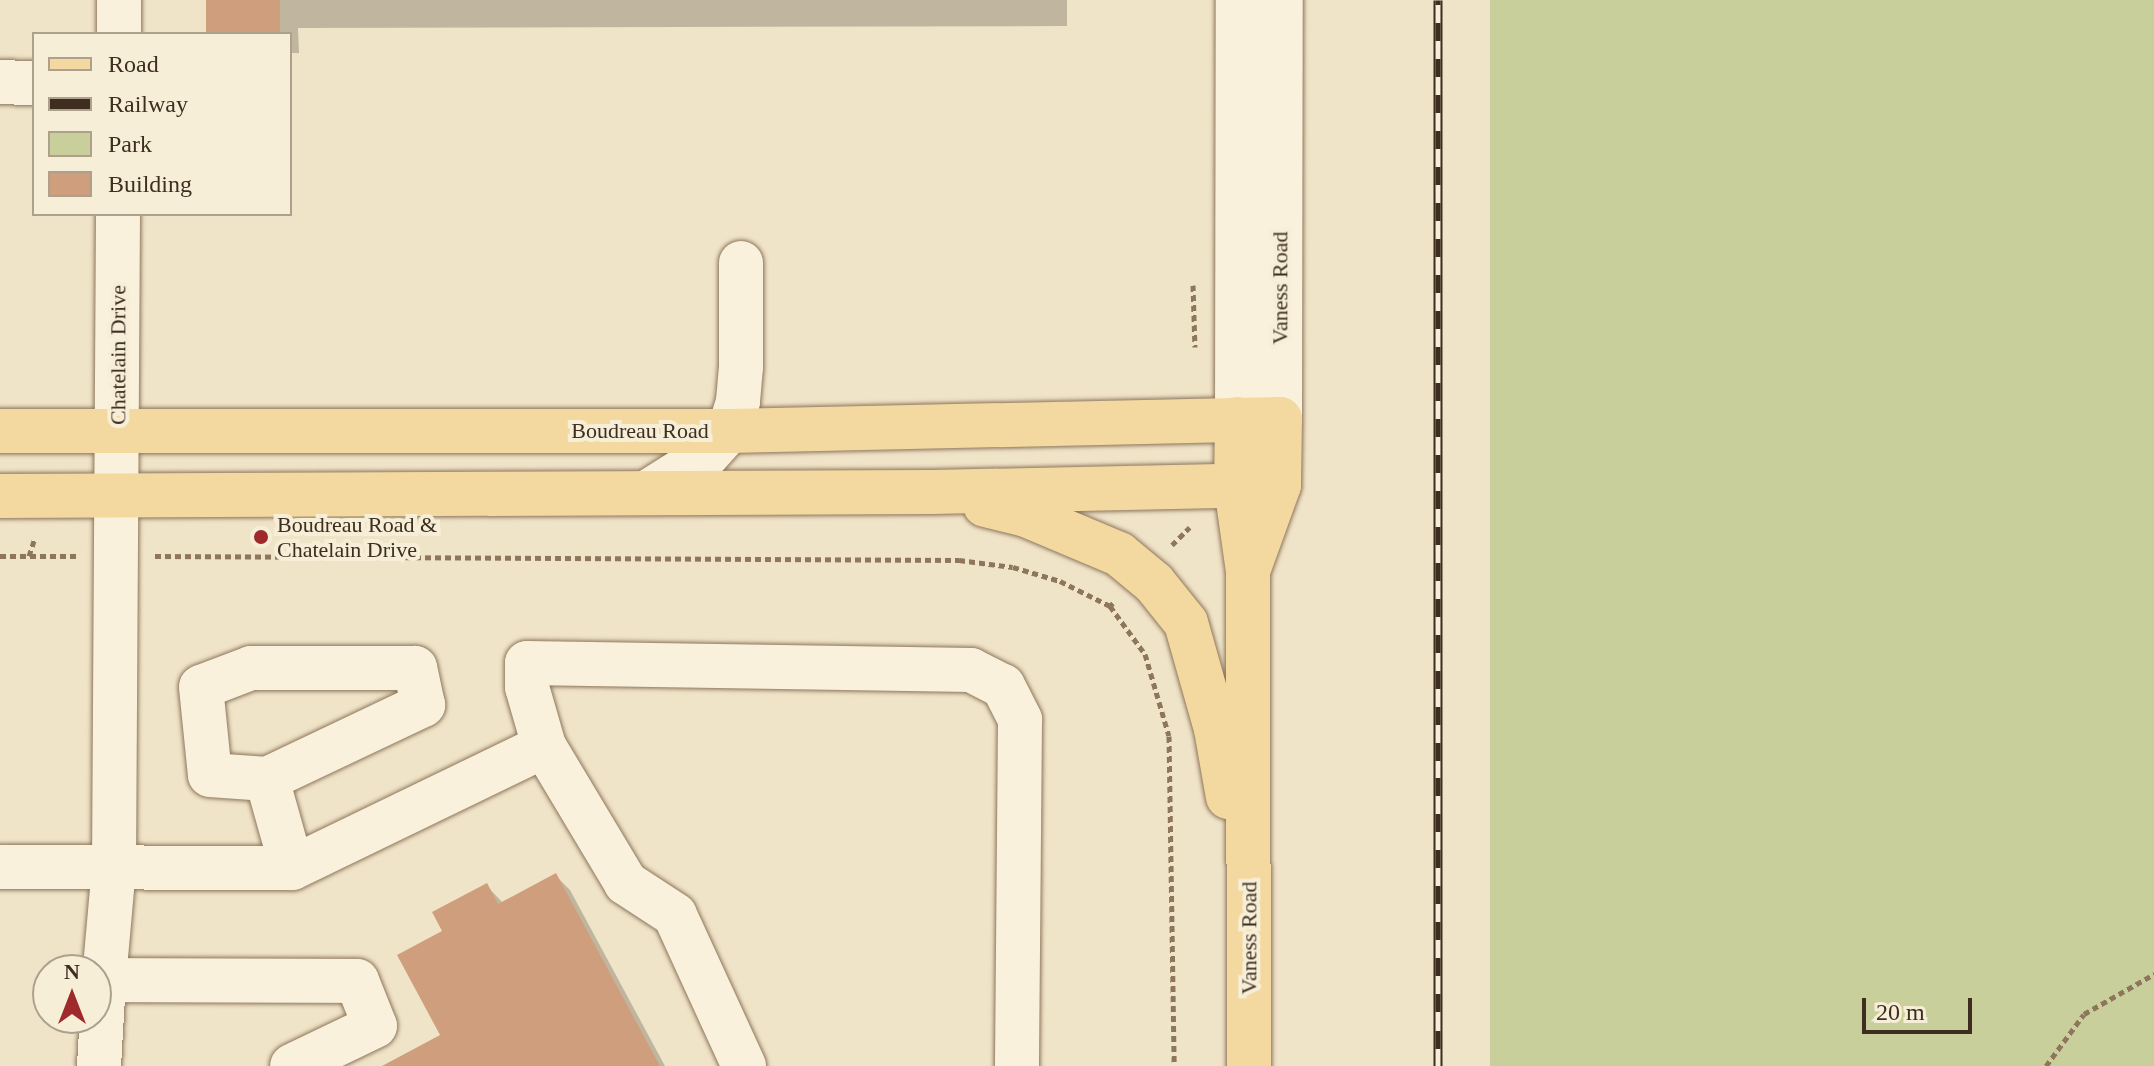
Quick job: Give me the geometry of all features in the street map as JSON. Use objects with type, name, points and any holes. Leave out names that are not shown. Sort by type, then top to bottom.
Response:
[{"type":"main road","name":"Vaness Road","points":[[1237,419],[1219,487],[1248,571],[1249,1066]]},
{"type":"main road","name":"Boudreau Road","points":[[0,431],[729,431],[1280,419]]},
{"type":"main road","name":"Vaness Road","points":[[1248,571],[1279,485],[1280,419]]},
{"type":"main road","points":[[0,496],[932,492],[1279,485]]},
{"type":"main road","points":[[932,492],[1026,515],[1119,554],[1143,574],[1186,623],[1216,729],[1249,914]]},
{"type":"street","points":[[119,0],[119,32]]},
{"type":"street","name":"Vaness Road","points":[[1237,419],[1238,0]]},
{"type":"street","name":"Vaness Road","points":[[1280,419],[1281,0]]},
{"type":"street","points":[[0,82],[32,83]]},
{"type":"street","name":"Chatelain Drive","points":[[106,954],[114,867],[118,216]]},
{"type":"street","points":[[646,493],[708,454],[729,431],[738,401],[741,367],[741,263]]},
{"type":"street","points":[[744,1066],[675,915],[626,883],[544,746],[527,687],[527,663],[971,670],[1003,686],[1020,720],[1017,1066]]},
{"type":"street","points":[[251,668],[415,668],[423,705],[267,779],[210,775],[201,687],[251,668]]},
{"type":"street","points":[[0,867],[292,868],[544,746]]},
{"type":"street","points":[[267,779],[292,868]]},
{"type":"street","points":[[112,980],[357,981],[375,1026],[292,1066]]},
{"type":"street","name":"Chatelain Drive","points":[[99,1066],[101,1034]]},
{"type":"path","points":[[1193,276],[1195,350]]},
{"type":"path","points":[[1110,606],[1201,516],[1219,487]]},
{"type":"path","points":[[29,556],[35,538]]},
{"type":"path","points":[[0,556],[65,556]]},
{"type":"path","points":[[161,556],[959,560],[1013,567],[1060,581],[1110,606],[1145,654],[1169,736],[1174,1066]]},
{"type":"path","points":[[2046,1066],[2084,1014],[2154,974]]},
{"type":"green space","points":[[1490,0],[2154,0],[2154,1066],[1490,1066]]},
{"type":"building","points":[[206,0],[280,0],[280,32],[206,32]]},
{"type":"building","points":[[556,873],[660,1066],[382,1066],[440,1035],[397,955],[442,931],[432,912],[487,883],[498,904]]},
{"type":"railway","points":[[1438,0],[1438,1066]]},
{"type":"place","name":"Boudreau Road & Chatelain Drive","points":[[261,537]]}]
